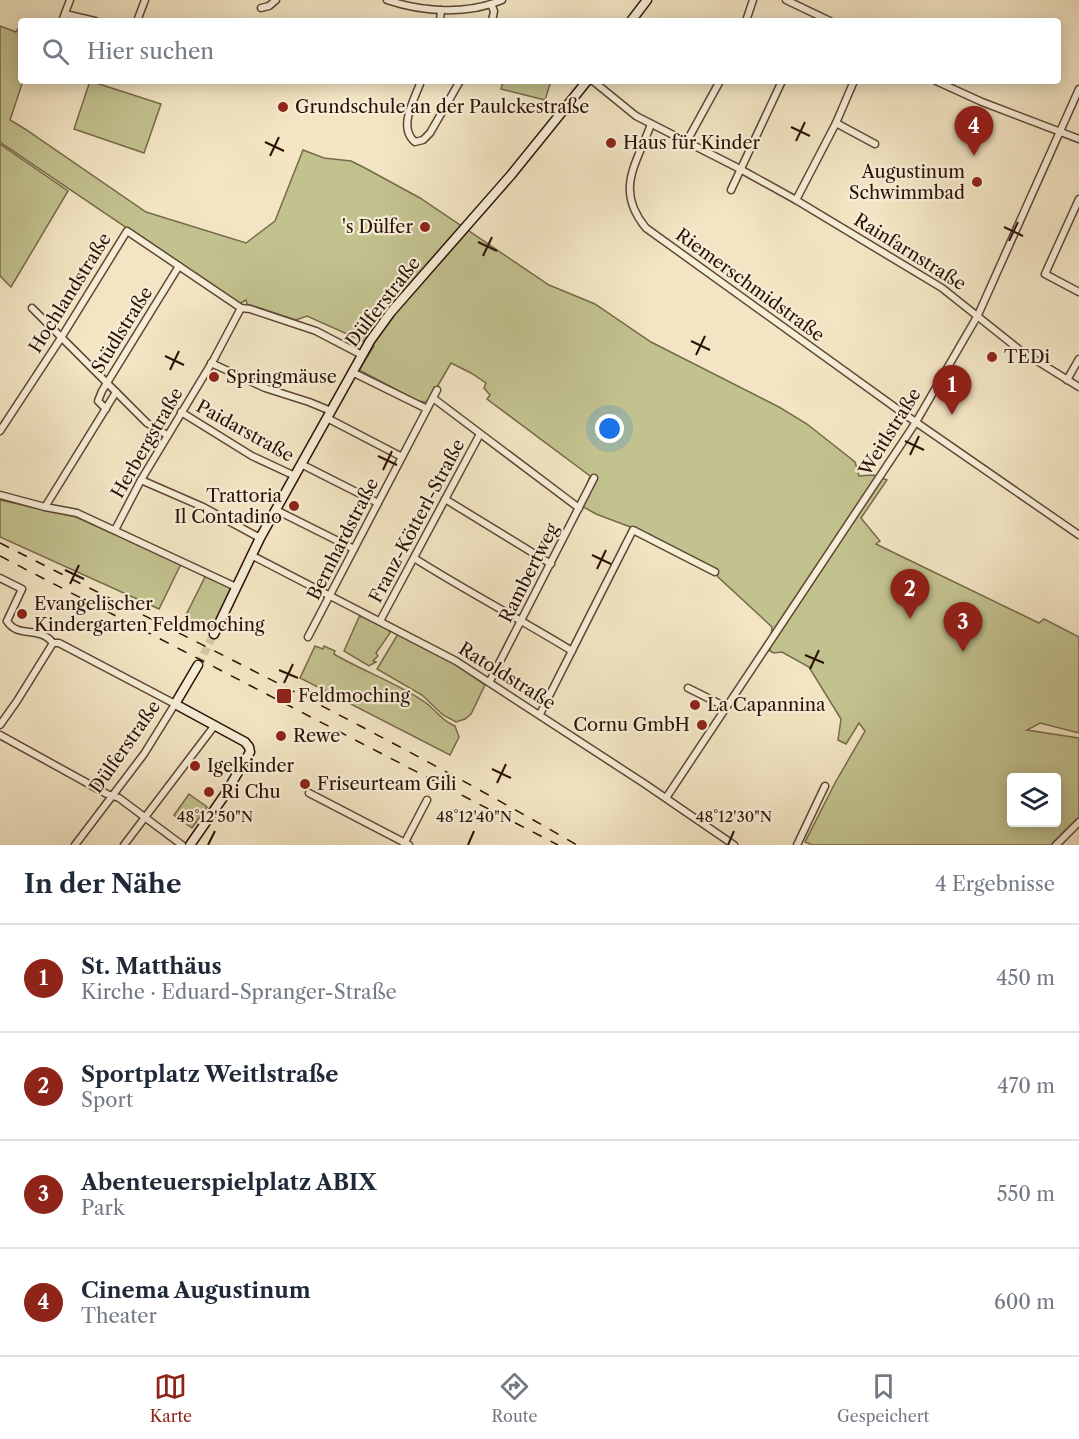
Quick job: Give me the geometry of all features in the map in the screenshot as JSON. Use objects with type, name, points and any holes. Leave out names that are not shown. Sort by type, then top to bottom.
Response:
[{"type":"main road","points":[[633,18],[647,0]]},
{"type":"main road","name":"Dülferstraße","points":[[214,634],[260,538],[362,355],[392,312],[511,175],[585,84]]},
{"type":"main road","name":"Dülferstraße","points":[[175,704],[198,665]]},
{"type":"main road","points":[[175,704],[245,742],[250,753],[190,845]]},
{"type":"street","points":[[63,18],[70,0]]},
{"type":"street","points":[[138,18],[145,0]]},
{"type":"street","points":[[261,8],[269,6],[276,0]]},
{"type":"street","points":[[387,0],[441,10],[469,9],[502,0]]},
{"type":"street","points":[[747,18],[753,0]]},
{"type":"street","points":[[786,0],[823,18]]},
{"type":"street","points":[[491,4],[494,11],[493,18]]},
{"type":"street","points":[[440,18],[441,10]]},
{"type":"street","points":[[807,18],[810,12]]},
{"type":"street","points":[[65,14],[82,18]]},
{"type":"street","points":[[420,84],[408,118],[407,130],[410,138],[415,142],[423,140],[430,133],[458,84]]},
{"type":"street","name":"Rainfarnstraße","points":[[597,84],[636,116],[796,200],[942,288],[1032,359],[1079,387]]},
{"type":"street","points":[[687,141],[718,84]]},
{"type":"street","points":[[731,190],[781,84]]},
{"type":"street","points":[[796,200],[836,123],[853,84]]},
{"type":"street","points":[[943,84],[982,102],[1079,139]]},
{"type":"street","name":"Weitlstraße","points":[[666,798],[916,422],[978,315],[1079,89]]},
{"type":"street","points":[[636,116],[644,127],[646,139]]},
{"type":"street","points":[[836,123],[875,144]]},
{"type":"street","name":"Riemerschmidstraße","points":[[651,124],[629,181],[632,207],[646,228],[916,422],[1079,535]]},
{"type":"street","points":[[1079,199],[1045,274],[1079,292]]},
{"type":"street","name":"Hochlandstraße","points":[[0,431],[127,231],[179,266]]},
{"type":"street","points":[[179,266],[241,308],[316,331],[362,355]]},
{"type":"street","name":"Stüdlstraße","points":[[106,409],[98,400],[179,266]]},
{"type":"street","points":[[32,308],[147,423],[167,435]]},
{"type":"street","name":"Herbergstraße","points":[[115,530],[141,480],[241,312],[241,308]]},
{"type":"street","points":[[1067,380],[1079,359]]},
{"type":"street","points":[[211,363],[264,388],[309,402],[402,457]]},
{"type":"street","points":[[352,372],[427,409]]},
{"type":"street","name":"Bernhardstraße","points":[[308,637],[437,390]]},
{"type":"street","name":"Stüdlstraße","points":[[45,507],[116,393]]},
{"type":"street","points":[[433,398],[579,508]]},
{"type":"street","name":"Paidarstraße","points":[[181,412],[252,456],[295,476]]},
{"type":"street","name":"Franz-Kötterl-Straße","points":[[380,621],[480,434]]},
{"type":"street","points":[[302,464],[378,503]]},
{"type":"street","name":"Rambertweg","points":[[490,681],[594,478]]},
{"type":"street","points":[[141,480],[203,507],[260,538]]},
{"type":"street","points":[[0,495],[77,513],[236,586]]},
{"type":"street","points":[[445,499],[551,564]]},
{"type":"street","points":[[276,510],[354,549]]},
{"type":"street","points":[[540,714],[633,530],[716,572]]},
{"type":"street","name":"Ratoldstraße","points":[[251,555],[456,661],[490,681],[734,845]]},
{"type":"street","points":[[414,558],[572,651]]},
{"type":"street","points":[[0,578],[22,589],[3,622],[26,633],[37,632],[49,638],[53,643]]},
{"type":"street","points":[[53,643],[57,642],[175,704]]},
{"type":"street","points":[[0,725],[53,643]]},
{"type":"street","points":[[688,688],[726,707]]},
{"type":"street","name":"Dülferstraße","points":[[75,845],[156,736],[175,704]]},
{"type":"street","points":[[124,845],[215,725]]},
{"type":"street","points":[[0,735],[113,796],[182,845]]},
{"type":"street","points":[[797,845],[825,786]]},
{"type":"street","points":[[309,793],[406,844],[427,800]]},
{"type":"street","points":[[1056,845],[1079,822]]},
{"type":"green space","points":[[0,26],[16,32],[18,29],[18,84],[22,84],[10,120],[146,212],[246,243],[275,221],[303,150],[324,158],[351,161],[420,198],[549,285],[595,304],[651,342],[779,407],[807,424],[855,462],[859,476],[873,475],[887,480],[861,518],[880,541],[876,544],[1039,623],[1044,619],[1079,637],[1079,733],[1040,723],[1027,730],[1079,738],[1079,820],[1054,845],[812,845],[805,842],[865,731],[859,723],[846,744],[838,740],[841,719],[809,667],[782,652],[770,651],[772,627],[718,577],[715,569],[641,531],[596,514],[580,505],[590,476],[487,399],[490,395],[484,388],[486,383],[471,373],[451,363],[429,401],[418,401],[359,370],[374,346],[307,316],[296,320],[247,304],[246,300],[239,304],[0,142]]},
{"type":"green space","points":[[89,84],[99,84],[161,104],[144,153],[74,129]]},
{"type":"green space","points":[[502,84],[550,84],[545,100],[501,89]]},
{"type":"green space","points":[[0,144],[68,191],[11,287],[0,276]]},
{"type":"green space","points":[[0,500],[76,517],[182,562],[159,609],[0,537]]},
{"type":"green space","points":[[206,575],[232,589],[212,633],[184,619]]},
{"type":"green space","points":[[359,617],[389,630],[390,633],[376,653],[378,656],[373,661],[376,662],[369,666],[344,651]]},
{"type":"green space","points":[[398,634],[455,664],[485,685],[471,714],[456,722],[443,715],[422,695],[377,669]]},
{"type":"green space","points":[[315,646],[323,649],[324,646],[335,651],[334,654],[405,690],[455,726],[459,737],[450,755],[300,678]]},
{"type":"green space","points":[[189,794],[207,807],[192,828],[174,815]]},
{"type":"tunnel","points":[[198,665],[214,634]]},
{"type":"railway","points":[[0,543],[363,727],[577,845]]},
{"type":"railway","points":[[0,556],[558,845]]},
{"type":"place","name":"Grundschule an der Paulckestraße","points":[[283,107]]},
{"type":"place","name":"Haus für Kinder","points":[[611,143]]},
{"type":"place","name":"Cinema Augustinum","points":[[974,156]]},
{"type":"place","name":"Augustinum Schwimmbad","points":[[977,182]]},
{"type":"place","name":"'s Dülfer","points":[[425,227]]},
{"type":"place","name":"TEDi","points":[[992,357]]},
{"type":"place","name":"Springmäuse","points":[[214,377]]},
{"type":"place","name":"St. Matthäus","points":[[952,415]]},
{"type":"place","name":"Trattoria Il Contadino","points":[[294,506]]},
{"type":"place","name":"Evangelischer Kindergarten Feldmoching","points":[[22,614]]},
{"type":"place","name":"Sportplatz Weitlstraße","points":[[910,619]]},
{"type":"place","name":"Abenteuerspielplatz ABIX","points":[[963,652]]},
{"type":"place","name":"Feldmoching","points":[[284,696]]},
{"type":"place","name":"La Capannina","points":[[695,705]]},
{"type":"place","name":"Cornu GmbH","points":[[702,725]]},
{"type":"place","name":"Rewe","points":[[281,736]]},
{"type":"place","name":"Igelkinder","points":[[195,766]]},
{"type":"place","name":"Friseurteam Gili","points":[[305,784]]},
{"type":"place","name":"Ri Chu","points":[[209,792]]}]
